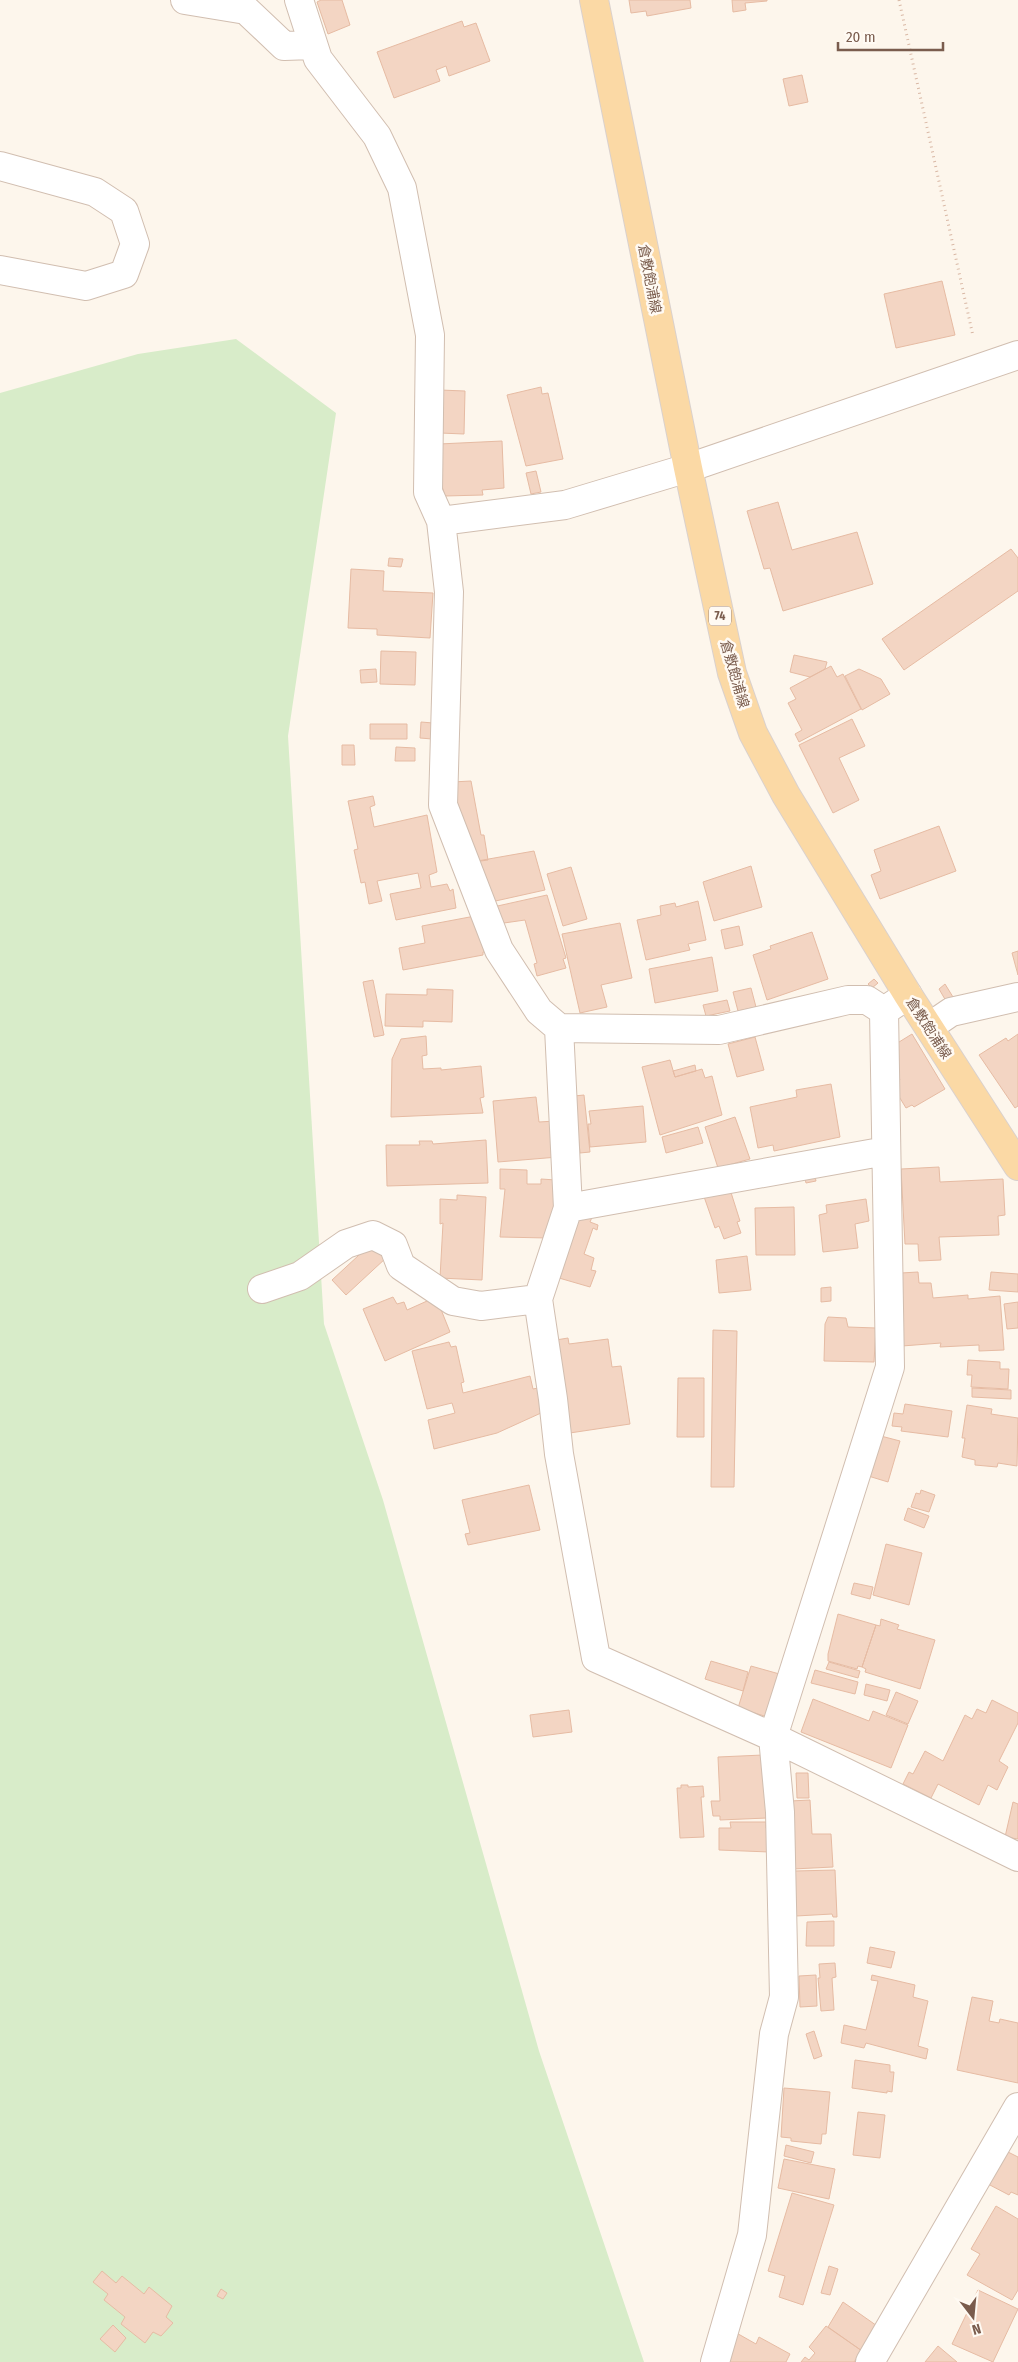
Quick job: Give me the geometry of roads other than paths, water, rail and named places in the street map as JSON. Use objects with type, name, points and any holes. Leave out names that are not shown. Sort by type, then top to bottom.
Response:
[{"type":"main road","name":"倉敷飽浦線","points":[[594,0],[688,468],[732,673],[753,733],[786,795],[908,995],[1018,1166]]},
{"type":"street","points":[[185,0],[246,10],[284,46],[313,45]]},
{"type":"street","points":[[299,0],[318,59],[377,136],[402,188],[430,334],[428,492],[442,521],[449,592],[443,806],[499,950],[539,1011],[559,1028],[719,1030],[848,1000],[867,1000],[884,1011]]},
{"type":"street","points":[[0,166],[95,192],[124,211],[134,244],[124,274],[86,286],[0,270]]},
{"type":"street","points":[[442,521],[566,504],[688,468],[1018,355]]},
{"type":"street","points":[[884,1011],[908,995]]},
{"type":"street","points":[[929,1027],[951,1012],[1018,997]]},
{"type":"street","points":[[715,2362],[752,2235],[774,2034],[784,1997],[780,1812],[773,1737],[890,1367],[884,1011]]},
{"type":"street","points":[[559,1028],[568,1208],[538,1299],[559,1454],[596,1658],[773,1737],[1018,1857]]},
{"type":"street","points":[[568,1208],[886,1151]]},
{"type":"street","points":[[262,1289],[300,1276],[346,1244],[373,1235],[393,1245],[400,1266],[453,1301],[481,1306],[538,1299]]},
{"type":"street","points":[[870,2362],[1018,2107]]}]
